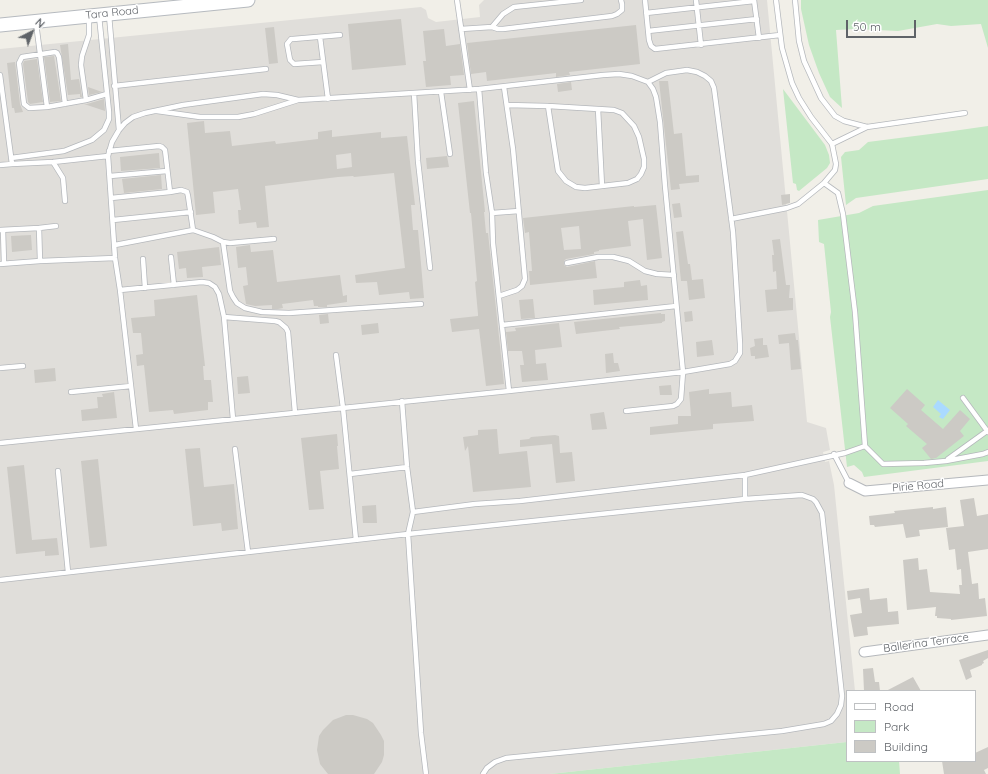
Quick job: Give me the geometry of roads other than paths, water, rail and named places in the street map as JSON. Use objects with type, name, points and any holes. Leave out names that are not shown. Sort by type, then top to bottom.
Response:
[{"type":"street","name":"Tara Road","points":[[0,24],[248,0]]},
{"type":"street","name":"Pirie Road","points":[[849,483],[865,491],[988,480]]},
{"type":"street","name":"Ballerina Terrace","points":[[864,652],[988,635]]},
{"type":"lane","points":[[456,0],[462,30],[470,90]]},
{"type":"lane","points":[[492,27],[503,14],[514,7],[581,0]]},
{"type":"lane","points":[[462,30],[492,27],[503,29],[612,16],[622,10],[621,0]]},
{"type":"lane","points":[[645,0],[650,46],[655,49],[780,35]]},
{"type":"lane","points":[[696,0],[701,45]]},
{"type":"lane","points":[[646,13],[754,0],[759,38]]},
{"type":"lane","points":[[731,219],[787,208],[798,204],[824,183],[835,170],[836,164],[832,144],[811,117],[799,98],[792,83],[782,48],[776,0]]},
{"type":"lane","points":[[795,0],[799,40],[804,61],[821,98],[835,116],[853,124],[867,127]]},
{"type":"lane","points":[[99,15],[114,86],[119,130]]},
{"type":"lane","points":[[0,165],[11,161],[64,151],[92,140],[104,130],[109,119],[109,112],[99,15]]},
{"type":"lane","points":[[86,100],[81,65],[82,56],[89,35],[99,15]]},
{"type":"lane","points":[[648,31],[757,20]]},
{"type":"lane","points":[[35,21],[47,107]]},
{"type":"lane","points":[[323,62],[294,64],[290,60],[287,44],[291,39],[340,35]]},
{"type":"lane","points":[[320,37],[328,98]]},
{"type":"lane","points":[[65,104],[59,55],[55,52],[22,57],[18,63],[24,104],[28,108],[65,104],[107,94]]},
{"type":"lane","points":[[114,86],[266,69]]},
{"type":"lane","points":[[0,443],[509,391],[683,372],[730,364],[735,361],[740,353],[740,344],[733,232],[714,88],[711,81],[697,72],[687,70],[666,73],[648,82]]},
{"type":"lane","points":[[157,111],[200,117],[238,116],[254,114],[298,100],[414,92],[470,90],[619,74],[632,76],[648,82],[656,97],[660,122],[683,372],[681,399],[677,404],[673,406],[626,411]]},
{"type":"lane","points":[[0,75],[11,161]]},
{"type":"lane","points":[[499,296],[517,290],[522,286],[525,279],[513,149],[504,87]]},
{"type":"lane","points":[[479,89],[486,173],[492,213],[493,242],[509,391]]},
{"type":"lane","points":[[414,92],[418,161],[430,268]]},
{"type":"lane","points":[[441,92],[450,154]]},
{"type":"lane","points":[[136,429],[115,258],[111,198],[109,154],[119,130],[125,123],[133,118],[146,113],[182,105],[263,94],[277,95],[298,100]]},
{"type":"lane","points":[[507,105],[548,106],[614,110],[622,113],[634,126],[639,137],[644,159],[644,167],[641,174],[637,179],[628,183],[584,188],[576,187],[566,181],[558,171],[548,106]]},
{"type":"lane","points":[[598,109],[602,186]]},
{"type":"lane","points":[[832,144],[867,127],[965,112]]},
{"type":"lane","points":[[11,161],[53,162],[159,146],[165,150],[170,192]]},
{"type":"lane","points":[[53,162],[63,178],[65,201]]},
{"type":"lane","points":[[110,176],[167,171]]},
{"type":"lane","points":[[824,183],[838,193],[842,212],[855,312],[865,446],[883,464],[946,461],[988,452]]},
{"type":"lane","points":[[111,198],[181,190],[187,192],[193,230]]},
{"type":"lane","points":[[492,213],[519,210]]},
{"type":"lane","points":[[113,220],[191,212]]},
{"type":"lane","points":[[56,226],[1,230],[2,264],[115,258]]},
{"type":"lane","points":[[39,228],[40,261]]},
{"type":"lane","points":[[115,245],[193,230],[213,236],[223,242],[274,239]]},
{"type":"lane","points":[[223,242],[230,290],[237,303],[246,308],[262,312],[289,314],[421,304]]},
{"type":"lane","points":[[171,257],[174,285]]},
{"type":"lane","points":[[567,263],[598,257],[613,257],[629,261],[645,271],[657,274],[674,275]]},
{"type":"lane","points":[[143,259],[145,288]]},
{"type":"lane","points":[[120,290],[202,282],[209,283],[215,287],[219,294],[224,317],[233,420]]},
{"type":"lane","points":[[502,325],[676,306]]},
{"type":"lane","points":[[224,317],[275,321],[279,322],[286,328],[288,332],[295,413]]},
{"type":"lane","points":[[336,354],[356,540]]},
{"type":"lane","points":[[0,368],[23,366]]},
{"type":"lane","points":[[71,392],[131,386]]},
{"type":"lane","points":[[946,461],[987,431],[963,398]]},
{"type":"lane","points":[[402,401],[407,467],[413,512],[408,534],[421,733],[426,774]]},
{"type":"lane","points":[[413,512],[745,475],[786,467],[834,454],[845,453],[865,446]]},
{"type":"lane","points":[[235,449],[248,552]]},
{"type":"lane","points":[[834,454],[849,483]]},
{"type":"lane","points":[[350,474],[407,467]]},
{"type":"lane","points":[[58,470],[68,572]]},
{"type":"lane","points":[[745,475],[745,499]]},
{"type":"lane","points":[[0,580],[408,534],[745,499],[802,495],[814,500],[822,513],[842,696],[841,705],[837,714],[831,721],[824,724],[782,731],[506,758],[495,762],[487,768],[483,774]]},
{"type":"water","points":[[938,400],[950,410],[943,419],[939,417],[941,414],[933,407]]}]
